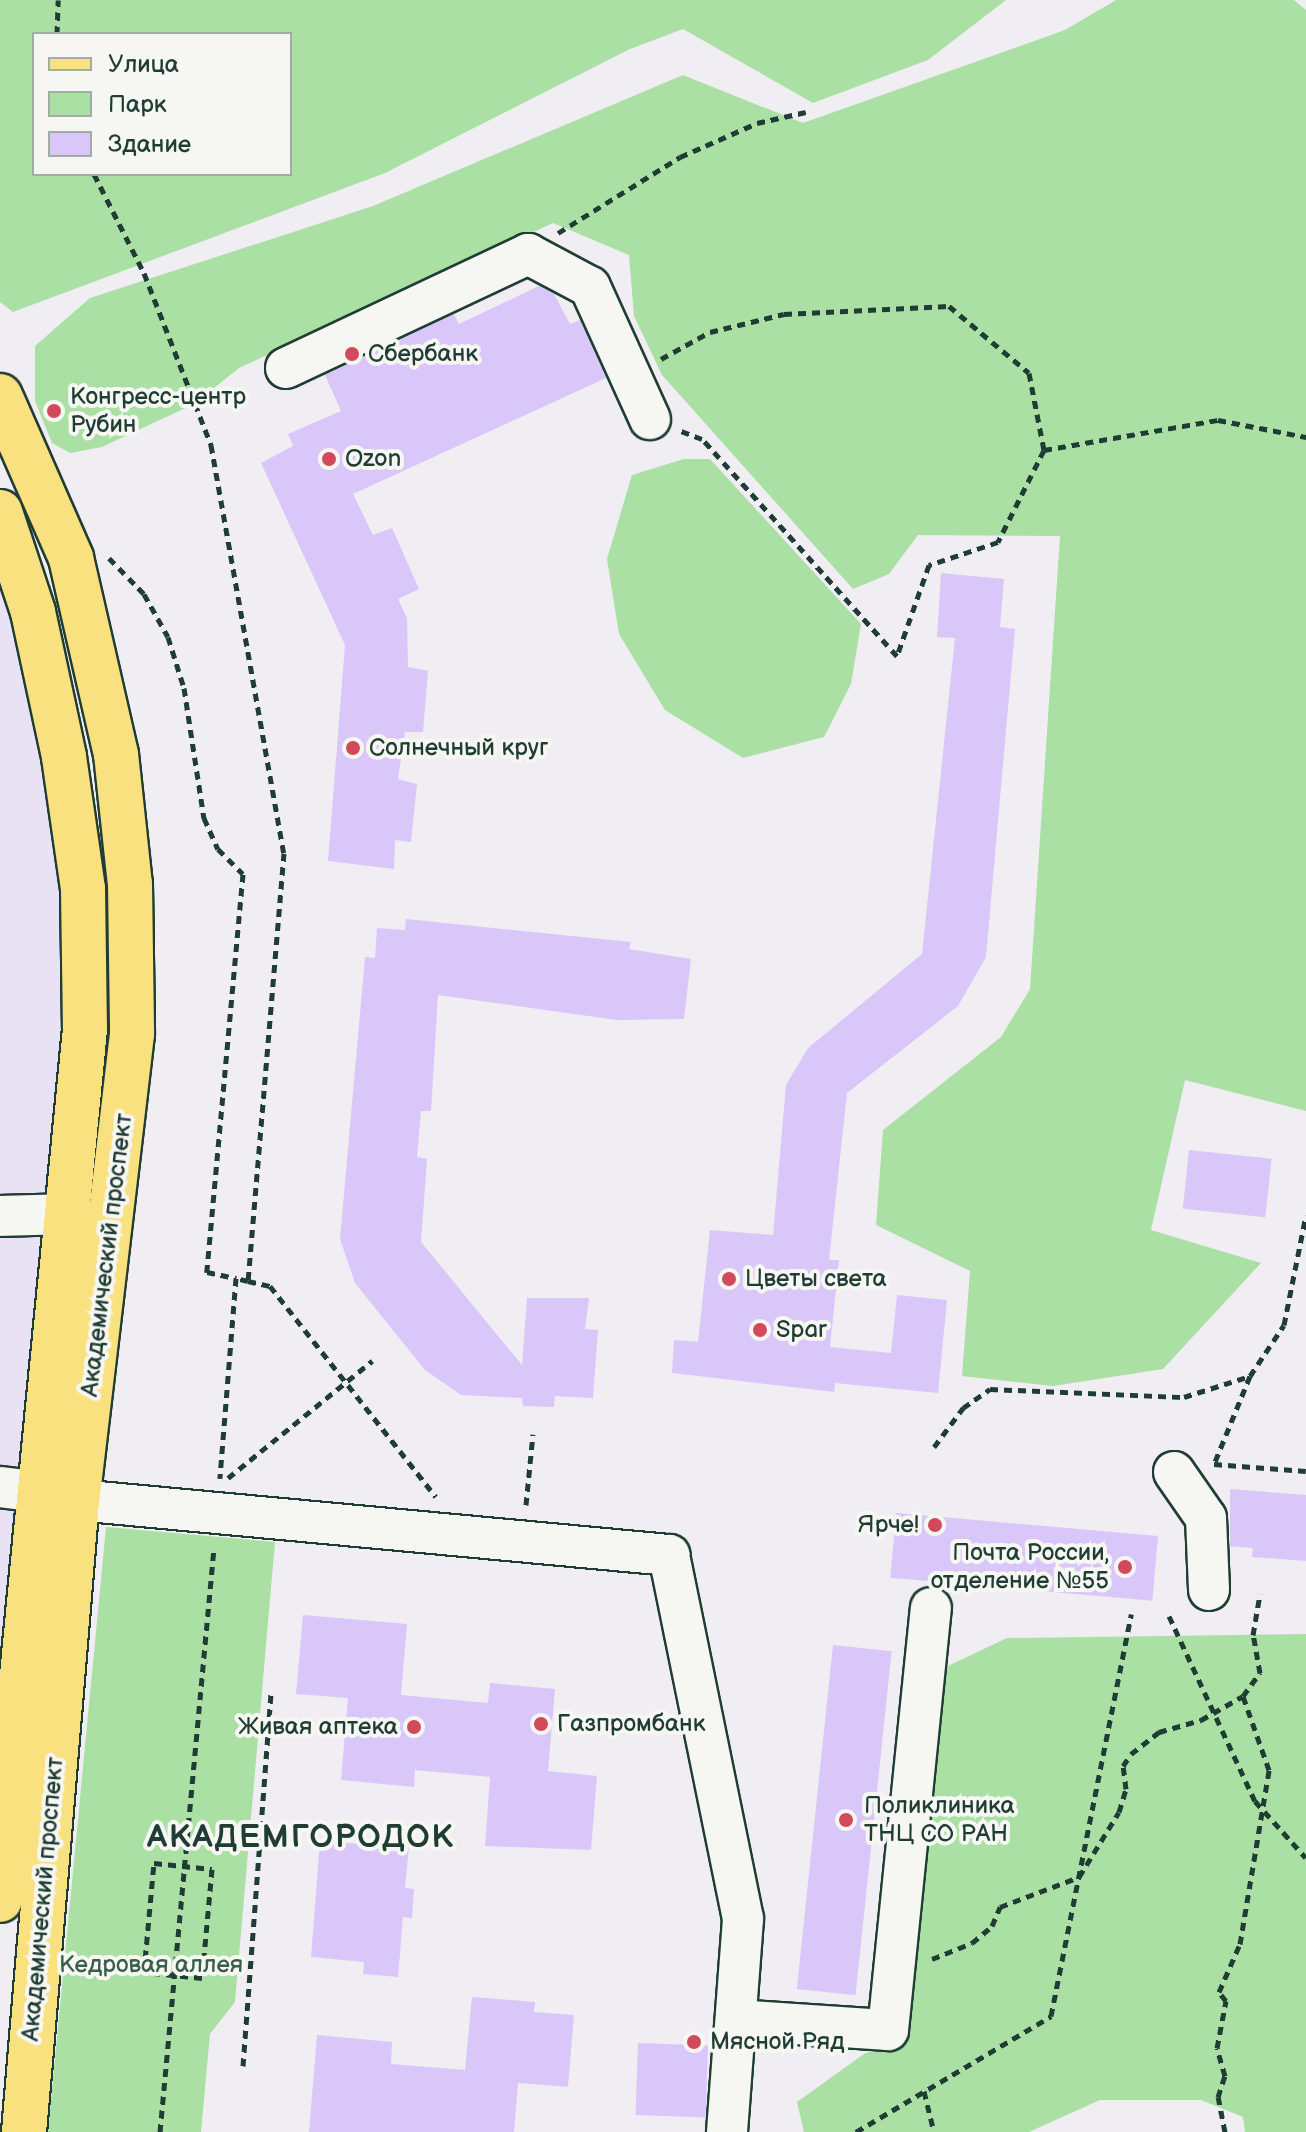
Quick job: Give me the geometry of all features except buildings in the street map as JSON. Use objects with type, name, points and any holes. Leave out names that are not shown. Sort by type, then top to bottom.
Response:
[{"type":"main road","name":"Академический проспект","points":[[0,396],[55,513],[81,594],[116,754],[130,884],[132,1034],[39,1493],[24,2132]]},
{"type":"main road","points":[[3,524],[55,513]]},
{"type":"main road","name":"Академический проспект","points":[[0,1900],[39,1493],[70,1214],[85,1029],[83,889],[50,684],[3,524]]},
{"type":"street","points":[[286,368],[528,254],[590,287],[650,419]]},
{"type":"street","points":[[0,1216],[70,1214]]},
{"type":"street","points":[[1174,1472],[1206,1518],[1209,1590]]},
{"type":"street","points":[[39,1493],[669,1555],[743,1919],[727,2132]]},
{"type":"street","points":[[736,2020],[888,2030],[931,1608]]},
{"type":"path","points":[[57,32],[58,0]]},
{"type":"path","points":[[528,254],[680,157],[757,123],[806,112]]},
{"type":"path","points":[[95,176],[144,273],[211,445],[284,853],[283,878]]},
{"type":"path","points":[[630,375],[710,332],[784,314],[949,306],[1029,373],[1044,450],[998,542],[929,565],[897,656],[702,439],[650,419]]},
{"type":"path","points":[[1044,450],[1218,420],[1306,437]]},
{"type":"path","points":[[100,549],[144,594],[168,637],[184,688],[204,818],[218,849],[243,874],[207,1272],[236,1278]]},
{"type":"path","points":[[1306,1215],[1284,1325],[1250,1376],[1214,1464],[1306,1471]]},
{"type":"path","points":[[248,1281],[270,1286],[436,1497]]},
{"type":"path","points":[[228,1478],[372,1361]]},
{"type":"path","points":[[934,1447],[963,1408],[990,1389],[1184,1397],[1250,1376]]},
{"type":"path","points":[[526,1505],[533,1434]]},
{"type":"path","points":[[893,1992],[936,1954],[972,1943],[992,1926],[1000,1907],[1079,1877],[1119,1812],[1126,1789],[1123,1766],[1131,1754],[1159,1732],[1215,1714],[1243,1696],[1260,1673],[1253,1635],[1260,1594]]},
{"type":"path","points":[[856,2132],[1051,2016],[1131,1614]]},
{"type":"path","points":[[1169,1616],[1264,1811],[1306,1858]]},
{"type":"path","points":[[243,2066],[271,1694]]},
{"type":"path","points":[[1225,2132],[1218,2097],[1225,2076],[1217,2048],[1226,2001],[1219,1992],[1240,1944],[1269,1770],[1243,1696]]},
{"type":"path","points":[[154,1863],[212,1869],[202,1978],[144,1972],[154,1863]]},
{"type":"path","points":[[924,2091],[934,2132]]},
{"type":"shaded area","points":[[0,566],[14,606],[44,773],[60,891],[64,1024],[0,1707]]},
{"type":"green space","points":[[0,0],[1006,0],[928,60],[813,103],[683,29],[630,49],[385,173],[13,312],[0,302]]},
{"type":"green space","points":[[1116,0],[1294,0],[1306,10],[1306,1111],[1185,1080],[1151,1230],[1261,1263],[1163,1369],[1053,1386],[962,1376],[970,1271],[876,1225],[883,1130],[1001,1037],[1030,989],[1060,536],[918,535],[889,574],[853,589],[662,375],[634,316],[629,255],[553,223],[239,368],[194,404],[102,447],[70,453],[52,443],[35,401],[35,346],[90,298],[373,206],[683,75],[803,123],[1065,30]]},
{"type":"green space","points":[[684,459],[710,459],[861,624],[851,684],[824,737],[743,758],[665,710],[619,634],[607,559],[632,475]]},
{"type":"green space","name":"Кедровая аллея","points":[[106,1527],[275,1542],[235,2002],[210,2034],[201,2132],[48,2132]]},
{"type":"green space","points":[[1306,1634],[1306,2132],[1245,2132],[1243,2117],[1201,2100],[1100,2100],[1029,2132],[804,2132],[797,2102],[864,2054],[900,2040],[933,1673],[1007,1638]]},
{"type":"place","name":"Сбербанк","points":[[352,354]]},
{"type":"place","name":"Конгресс-центр Рубин","points":[[54,411]]},
{"type":"place","name":"Ozon","points":[[329,459]]},
{"type":"place","name":"Солнечный круг","points":[[353,748]]},
{"type":"place","name":"Цветы света","points":[[729,1279]]},
{"type":"place","name":"Spar","points":[[760,1330]]},
{"type":"place","name":"Ярче!","points":[[935,1525]]},
{"type":"place","name":"Почта России, отделение №55","points":[[1125,1567]]},
{"type":"place","name":"Газпромбанк","points":[[541,1724]]},
{"type":"place","name":"Живая аптека","points":[[414,1727]]},
{"type":"place","name":"Поликлиника ТНЦ СО РАН","points":[[846,1820]]},
{"type":"place","name":"Мясной Ряд","points":[[694,2042]]},
{"type":"district","name":"АКАДЕМГОРОДОК","points":[[301,1838]]}]
